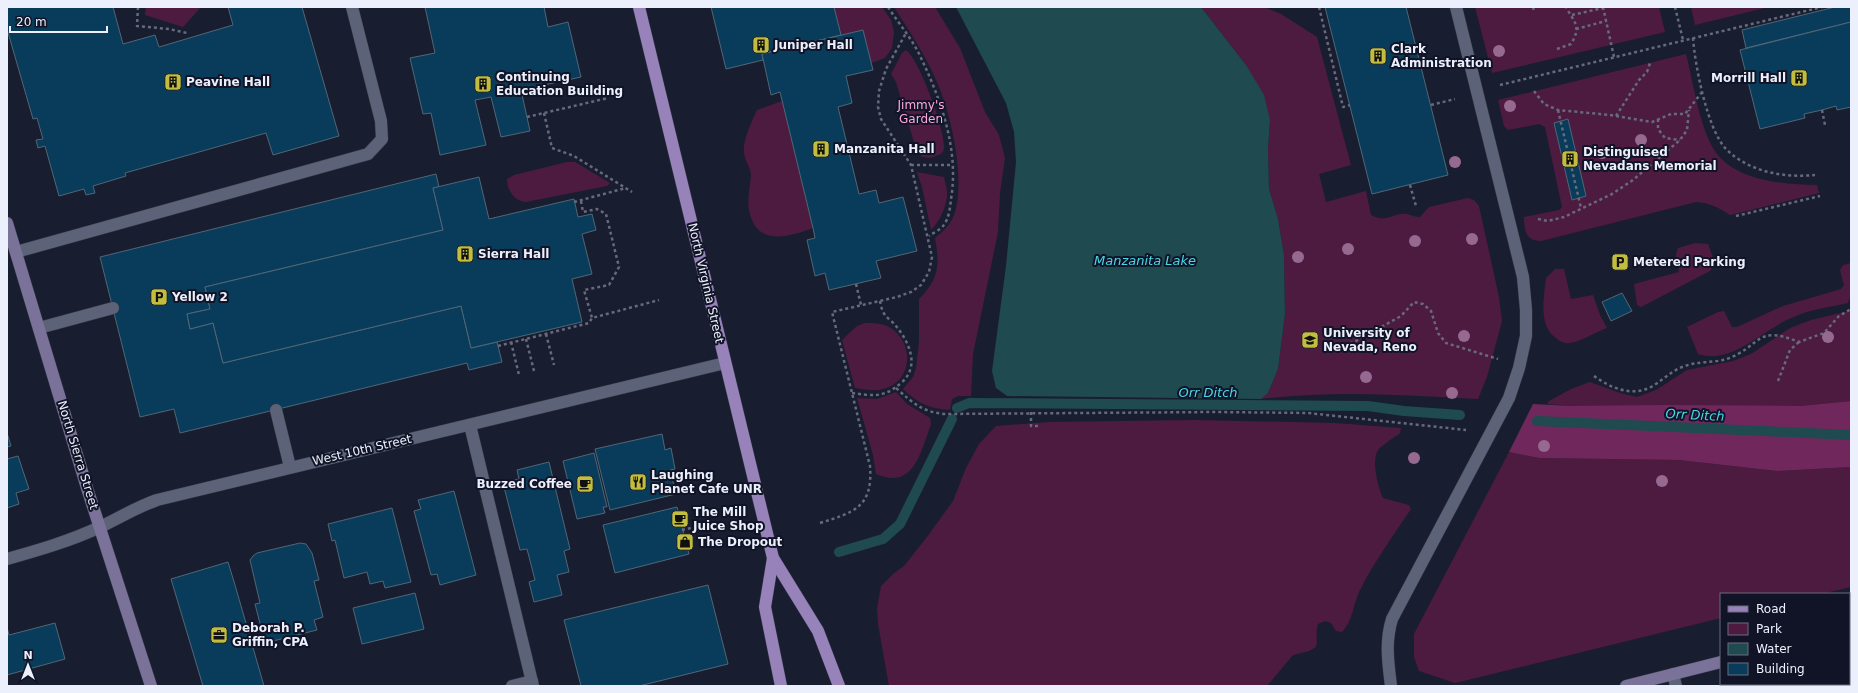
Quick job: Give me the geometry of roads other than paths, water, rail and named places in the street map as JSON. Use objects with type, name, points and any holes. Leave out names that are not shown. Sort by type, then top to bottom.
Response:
[{"type":"main road","name":"North Virginia Street","points":[[639,7],[773,558],[818,632],[839,686]]},
{"type":"main road","name":"North Sierra Street","points":[[7,224],[100,527],[151,686]]},
{"type":"main road","name":"North Virginia Street","points":[[773,558],[766,607],[781,686]]},
{"type":"main road","points":[[1626,686],[1720,662]]},
{"type":"street","points":[[16,252],[368,154],[382,139],[381,121],[352,7]]},
{"type":"street","points":[[1391,686],[1386,652],[1388,633],[1392,619],[1509,398],[1519,368],[1526,336],[1526,310],[1521,269],[1456,7]]},
{"type":"street","points":[[39,328],[113,308]]},
{"type":"street","name":"West 10th Street","points":[[7,559],[58,544],[100,527],[144,504],[158,500],[725,363]]},
{"type":"street","points":[[276,410],[290,467]]},
{"type":"street","points":[[470,425],[533,684],[512,686]]},
{"type":"street","points":[[1673,674],[1676,686]]},
{"type":"water","name":"Manzanita Lake","points":[[956,7],[1201,7],[1246,65],[1264,95],[1270,120],[1268,149],[1269,189],[1278,219],[1284,255],[1285,314],[1278,369],[1268,393],[1261,399],[1007,396],[996,388],[992,371],[1006,266],[1016,162],[1014,132],[1006,103]]},
{"type":"waterway","name":"Orr Ditch","points":[[957,408],[969,403],[1368,406],[1404,411],[1460,415]]},
{"type":"waterway","name":"Orr Ditch","points":[[839,552],[883,539],[900,524],[952,419]]},
{"type":"waterway","name":"Orr Ditch","points":[[1537,421],[1851,435]]},
{"type":"place","name":"Juniper Hall","points":[[761,45]]},
{"type":"place","name":"Clark Administration","points":[[1378,56]]},
{"type":"place","name":"Morrill Hall","points":[[1799,78]]},
{"type":"place","name":"Peavine Hall","points":[[173,82]]},
{"type":"place","name":"Continuing Education Building","points":[[483,84]]},
{"type":"place","name":"Manzanita Hall","points":[[821,149]]},
{"type":"place","name":"Distinguised Nevadans Memorial","points":[[1570,159]]},
{"type":"place","name":"Sierra Hall","points":[[465,254]]},
{"type":"place","name":"Metered Parking","points":[[1620,262]]},
{"type":"place","name":"Yellow 2","points":[[159,297]]},
{"type":"place","name":"University of Nevada, Reno","points":[[1310,340]]},
{"type":"place","name":"Laughing Planet Cafe UNR","points":[[638,482]]},
{"type":"place","name":"Buzzed Coffee","points":[[585,484]]},
{"type":"place","name":"The Mill Juice Shop","points":[[680,519]]},
{"type":"place","name":"The Dropout","points":[[685,542]]},
{"type":"place","name":"Deborah P. Griffin, CPA","points":[[219,635]]},
{"type":"park label","name":"Jimmy's Garden","points":[[921,112]]}]
